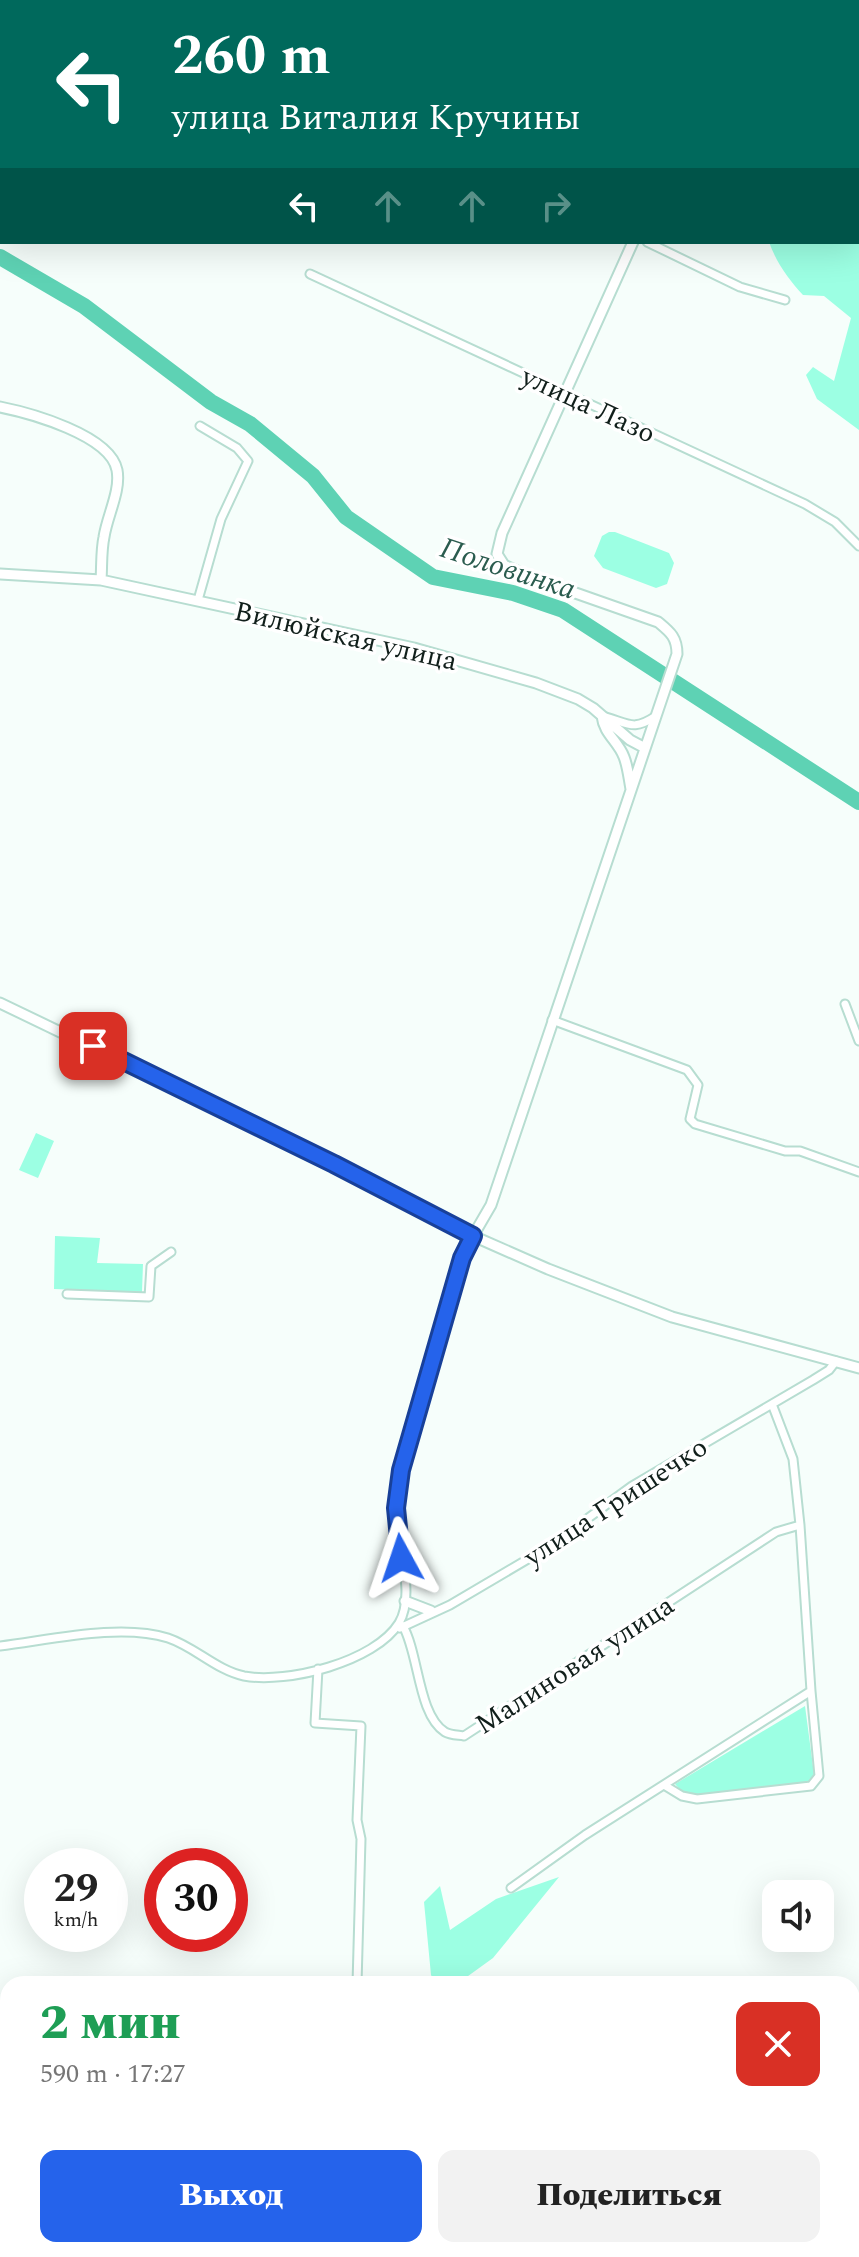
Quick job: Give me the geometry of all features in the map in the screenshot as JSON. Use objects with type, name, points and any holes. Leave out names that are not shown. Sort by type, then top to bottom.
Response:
[{"type":"street","points":[[389,1635],[400,1621],[405,1601],[396,1508],[401,1470],[462,1258],[491,1205],[673,666],[677,643],[673,634],[658,622],[504,565],[499,559],[497,547],[632,244]]},
{"type":"street","points":[[651,244],[740,287],[785,300]]},
{"type":"street","name":"улица Лазо","points":[[310,274],[805,504],[835,522],[859,546]]},
{"type":"street","points":[[0,407],[77,433],[112,459],[117,477],[104,537],[101,580]]},
{"type":"street","points":[[198,600],[221,519],[248,461],[237,448],[200,426]]},
{"type":"street","name":"Вилюйская улица","points":[[0,574],[101,580],[414,648],[536,683],[578,699],[645,748]]},
{"type":"street","points":[[631,790],[625,759],[616,742],[604,730],[602,716],[627,726],[642,725],[657,713]]},
{"type":"street","points":[[0,1003],[334,1164],[473,1236],[645,1308],[859,1368]]},
{"type":"street","points":[[845,1004],[859,1041]]},
{"type":"street","points":[[553,1017],[687,1070],[698,1085],[690,1119],[695,1124],[785,1151],[800,1151],[859,1172]]},
{"type":"street","points":[[67,1294],[149,1297],[151,1266],[171,1252]]},
{"type":"street","name":"улица Гришечко","points":[[0,1646],[148,1632],[173,1640],[243,1675],[278,1677],[318,1669],[369,1650],[403,1626],[450,1605],[550,1546],[619,1495],[829,1370],[836,1361]]},
{"type":"street","points":[[664,1785],[682,1796],[697,1799],[811,1786],[819,1776],[793,1459],[772,1404]]},
{"type":"street","name":"Малиновая улица","points":[[403,1626],[410,1639],[414,1663],[433,1720],[447,1733],[464,1736],[776,1532],[800,1525]]},
{"type":"street","points":[[405,1601],[431,1611]]},
{"type":"street","points":[[318,1669],[315,1723],[361,1726],[357,1820],[361,1839],[357,1976]]},
{"type":"street","points":[[511,1888],[811,1691]]},
{"type":"green space","points":[[770,244],[859,244],[859,430],[817,399],[806,375],[813,367],[834,381],[851,318],[824,296],[803,295],[775,257]]},
{"type":"green space","points":[[609,532],[669,553],[674,563],[667,584],[656,588],[603,568],[594,556],[602,536]]},
{"type":"green space","points":[[36,1133],[54,1141],[38,1178],[19,1170]]},
{"type":"green space","points":[[55,1236],[100,1238],[97,1263],[143,1264],[142,1292],[54,1289]]},
{"type":"green space","points":[[805,1706],[814,1774],[809,1782],[700,1795],[683,1793],[675,1784]]},
{"type":"green space","points":[[559,1877],[493,1958],[468,1976],[432,1976],[424,1902],[440,1886],[450,1930],[496,1899]]},
{"type":"waterway","name":"Половинка","points":[[0,257],[84,306],[211,402],[250,424],[313,476],[346,517],[433,577],[513,593],[563,610],[859,802]]},
{"type":"route","points":[[93,1046],[473,1236],[462,1258],[401,1470],[396,1508],[401,1558]]}]
